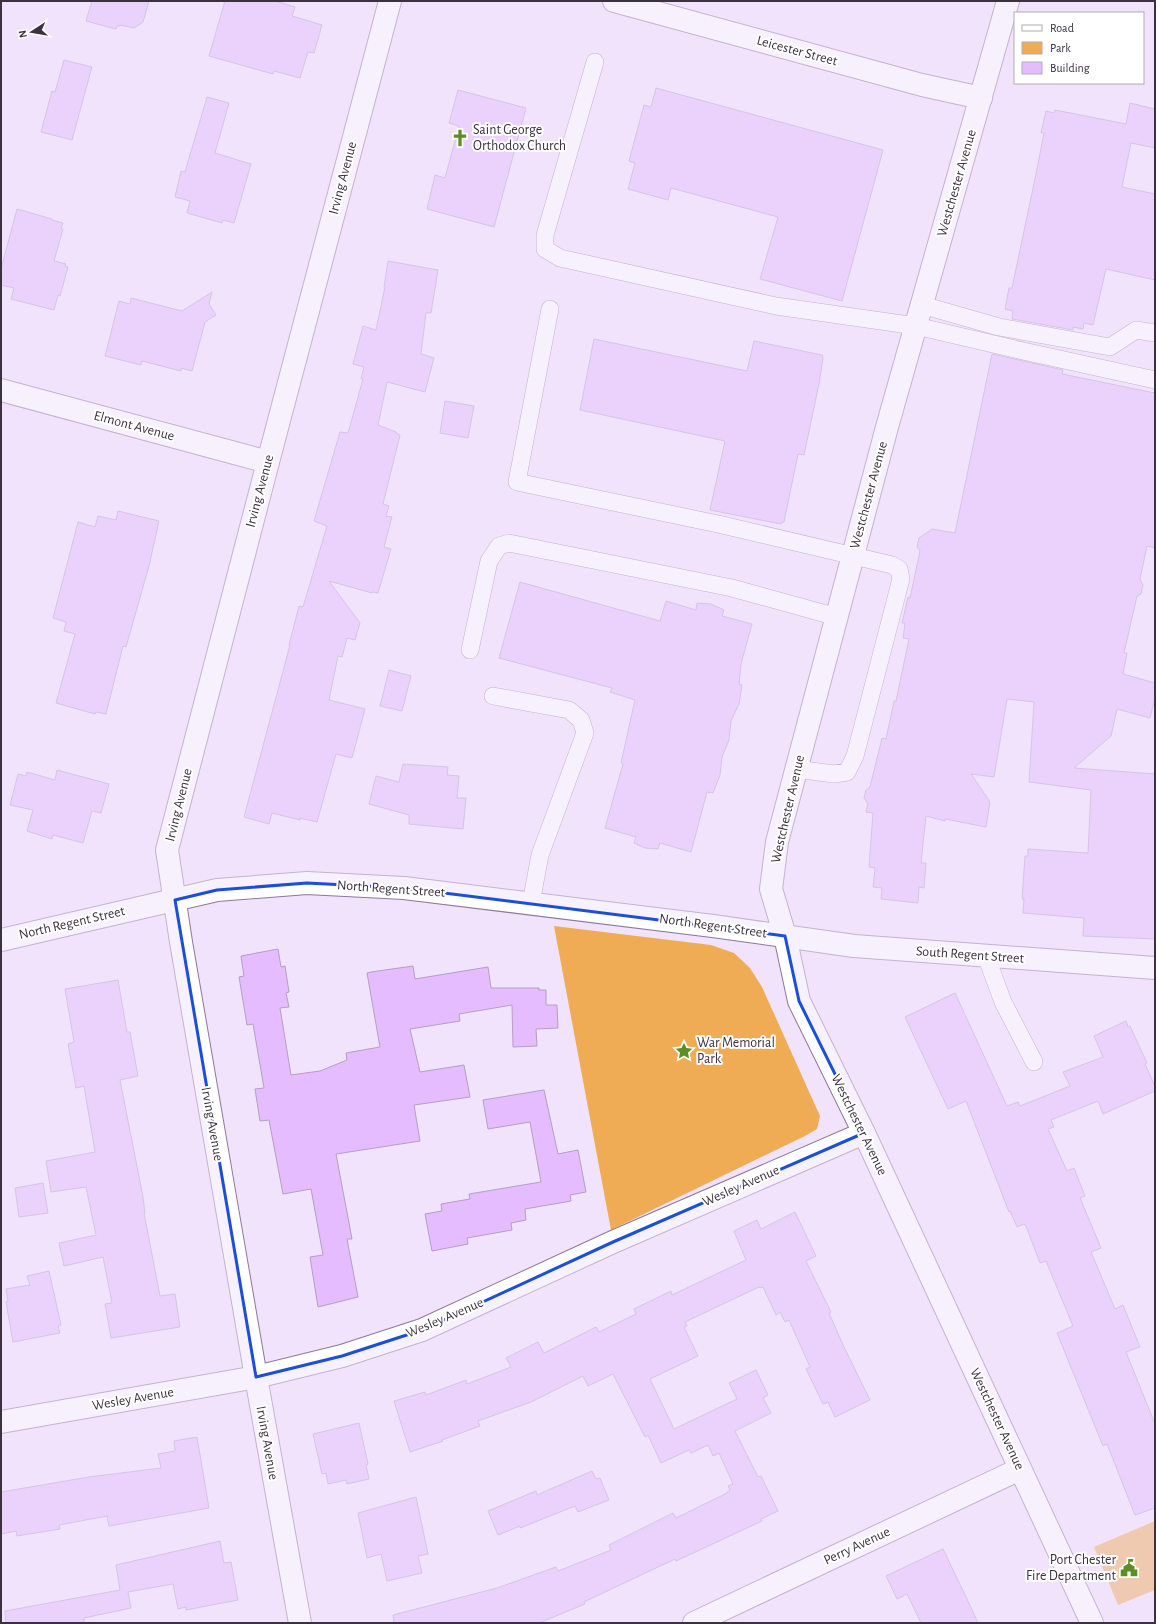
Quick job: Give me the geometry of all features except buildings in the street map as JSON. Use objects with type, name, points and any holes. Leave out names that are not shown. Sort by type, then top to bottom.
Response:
[{"type":"street","name":"Irving Avenue","points":[[300,1623],[256,1377],[174,900],[167,850],[390,1]]},
{"type":"street","name":"Leicester Street","points":[[614,1],[922,85],[981,98]]},
{"type":"street","name":"Westchester Avenue","points":[[1008,1],[919,316],[796,769],[777,842],[771,889],[785,936],[799,1001],[864,1133],[1092,1623]]},
{"type":"street","name":"Elmont Avenue","points":[[1,390],[268,462]]},
{"type":"street","name":"North Regent Street","points":[[1,940],[217,890],[306,883],[404,888],[785,936]]},
{"type":"street","name":"South Regent Street","points":[[785,936],[854,946],[1155,968]]},
{"type":"street","name":"Wesley Avenue","points":[[1,1422],[256,1377],[342,1356],[422,1330],[613,1242],[864,1133]]},
{"type":"street","name":"Perry Avenue","points":[[694,1623],[1020,1470]]},
{"type":"lane","points":[[595,62],[545,235],[545,249],[560,258],[776,306],[919,316],[999,327],[1110,347],[1136,330],[1155,333]]},
{"type":"lane","points":[[550,309],[517,482],[718,524],[892,565],[899,569],[901,579],[855,756],[847,772],[834,774],[796,769]]},
{"type":"lane","points":[[919,316],[1023,351],[1155,380]]},
{"type":"lane","points":[[470,650],[489,561],[499,546],[509,543],[732,588],[837,617]]},
{"type":"lane","points":[[493,696],[569,710],[581,720],[585,733],[540,855],[532,903]]},
{"type":"lane","points":[[986,956],[1003,1002],[1034,1062]]},
{"type":"highlighted area","points":[[307,883],[404,888],[785,936],[799,1001],[864,1133],[613,1242],[422,1330],[342,1356],[256,1377],[175,900],[217,890]]},
{"type":"green space","name":"War Memorial Park","points":[[554,926],[711,945],[734,953],[750,968],[762,987],[820,1116],[817,1129],[611,1230]]},
{"type":"green space","name":"Port Chester Fire Department","points":[[1155,1521],[1155,1590],[1118,1605],[1094,1547]]},
{"type":"place","name":"Saint George Orthodox Church","points":[[460,138]]},
{"type":"place","name":"War Memorial Park","points":[[684,1051]]},
{"type":"place","name":"Port Chester Fire Department","points":[[1129,1568]]}]
